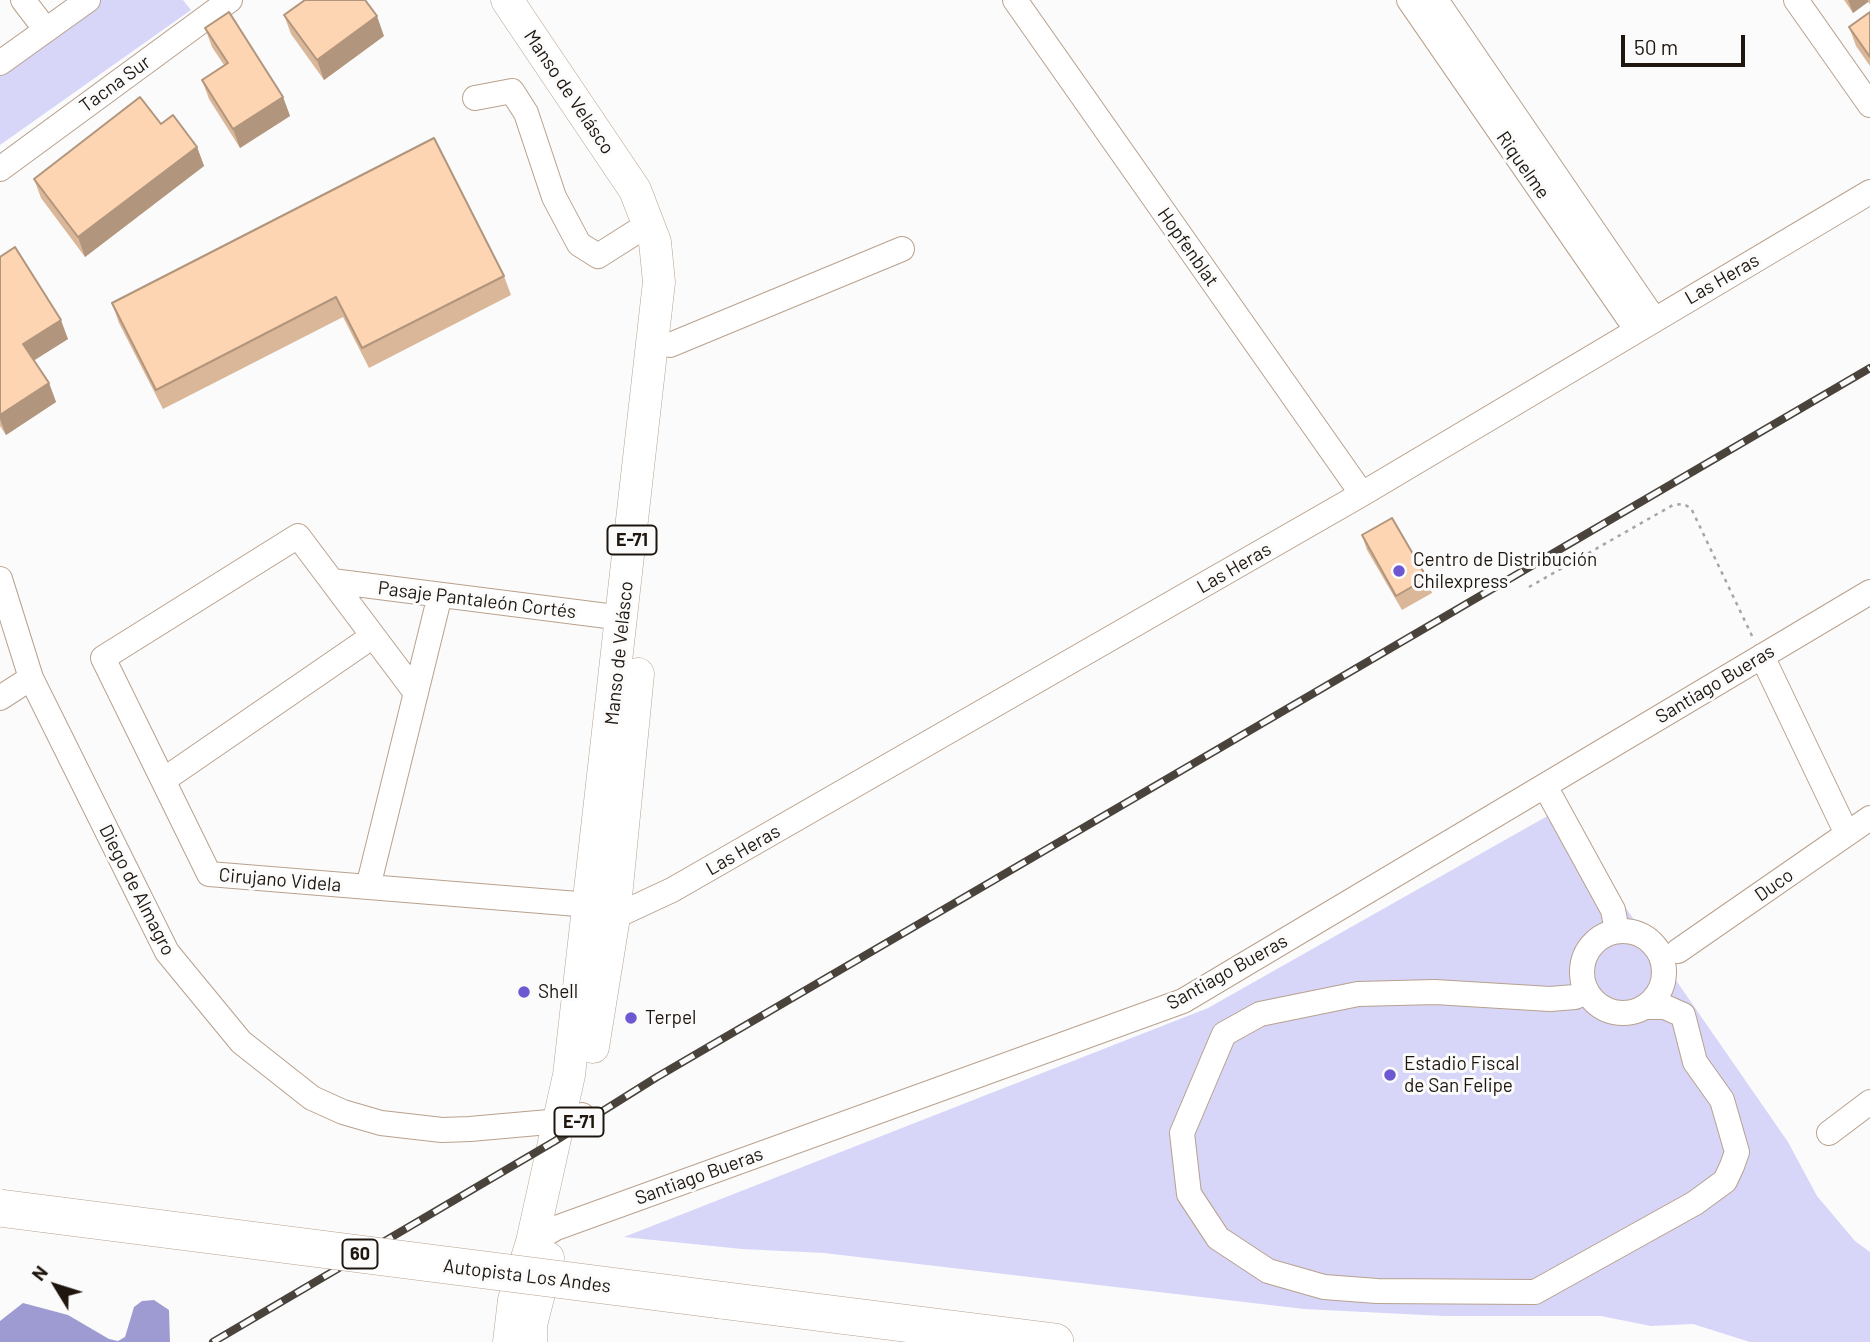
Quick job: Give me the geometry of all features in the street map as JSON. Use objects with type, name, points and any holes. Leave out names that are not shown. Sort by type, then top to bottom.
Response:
[{"type":"highway","name":"Autopista Los Andes","points":[[0,1208],[718,1312],[857,1342]]},
{"type":"highway","name":"Autopista Los Andes","points":[[0,1232],[718,1312],[1055,1342]]},
{"type":"main road","name":"Manso de Velásco","points":[[507,0],[625,174],[650,223],[658,262],[658,302],[623,618],[598,914]]},
{"type":"main road","name":"Manso de Velásco","points":[[520,1334],[571,1118],[670,345],[676,261],[671,232],[660,197],[531,0]]},
{"type":"street","points":[[23,0],[46,30]]},
{"type":"street","points":[[0,63],[88,0]]},
{"type":"street","name":"Tacna Sur","points":[[0,169],[230,0]]},
{"type":"street","name":"Hopfenblat","points":[[1015,0],[1362,494]]},
{"type":"street","name":"Riquelme","points":[[1409,0],[1645,324]]},
{"type":"street","name":"Riquelme","points":[[1436,0],[1645,324]]},
{"type":"street","points":[[1796,0],[1870,106]]},
{"type":"street","points":[[475,98],[512,91],[526,113],[554,197],[579,244],[598,256],[650,223]]},
{"type":"street","name":"Las Heras","points":[[598,914],[672,890],[1362,494],[1870,192]]},
{"type":"street","points":[[670,345],[902,249]]},
{"type":"street","name":"Pasaje Pantaleón Cortés","points":[[103,658],[298,536],[416,693]]},
{"type":"street","name":"Diego de Almagro","points":[[0,579],[31,678],[167,952],[241,1042],[273,1070],[312,1098],[342,1112],[381,1123],[442,1130],[571,1118]]},
{"type":"street","name":"Pasaje Pantaleón Cortés","points":[[332,581],[623,618]]},
{"type":"street","name":"Santiago Bueras","points":[[544,1235],[1183,1001],[1870,592]]},
{"type":"street","points":[[369,887],[440,595]]},
{"type":"street","points":[[165,779],[373,636]]},
{"type":"street","points":[[1762,656],[1847,834]]},
{"type":"street","name":"Cirujano Videla","points":[[103,658],[165,779],[209,874],[369,887],[598,914]]},
{"type":"street","points":[[0,698],[31,678]]},
{"type":"street","points":[[1545,786],[1613,910],[1617,931]]},
{"type":"street","name":"Duco","points":[[1671,960],[1870,818]]},
{"type":"street","points":[[1671,960],[1661,957],[1648,940],[1628,931],[1617,931],[1606,934],[1589,949],[1581,971],[1587,992],[1595,1003],[1619,1013],[1644,1007],[1665,1007],[1683,1015]]},
{"type":"street","points":[[1644,1007],[1659,990],[1671,960]]},
{"type":"street","points":[[1587,992],[1575,997],[1550,999],[1435,992],[1358,994],[1260,1014],[1224,1034],[1182,1133],[1189,1194],[1218,1238],[1268,1271],[1324,1287],[1377,1291],[1535,1292],[1695,1203],[1725,1181],[1737,1152],[1722,1100],[1695,1062],[1671,960]]},
{"type":"street","points":[[1829,1133],[1870,1102]]},
{"type":"path","points":[[1529,587],[1673,505],[1683,504],[1691,508],[1762,656]]},
{"type":"shaded area","points":[[97,0],[183,0],[191,10],[0,145],[0,68]]},
{"type":"shaded area","name":"Estadio Fiscal de San Felipe","points":[[1558,810],[1788,1142],[1817,1196],[1855,1241],[1870,1252],[1870,1342],[1750,1342],[1693,1324],[1651,1326],[1601,1316],[1444,1316],[1304,1309],[824,1253],[742,1249],[624,1237],[1208,1008]]},
{"type":"shaded area","points":[[154,1300],[169,1310],[170,1342],[0,1342],[0,1321],[23,1303],[68,1315],[109,1339],[118,1341],[125,1337],[134,1307],[142,1301]]},
{"type":"building","points":[[305,0],[365,0],[377,16],[317,60],[284,15]]},
{"type":"building","points":[[229,12],[283,97],[233,129],[202,80],[228,63],[205,28]]},
{"type":"building","points":[[1870,12],[1870,57],[1849,27]]},
{"type":"building","points":[[140,97],[161,124],[173,115],[197,147],[78,237],[34,179]]},
{"type":"building","points":[[434,138],[504,276],[362,348],[336,297],[156,390],[112,303]]},
{"type":"building","points":[[15,247],[61,320],[23,344],[49,383],[0,415],[0,257]]},
{"type":"building","name":"Centro de Distribución Chilexpress","points":[[1392,518],[1427,578],[1396,596],[1362,535]]},
{"type":"railway","points":[[213,1342],[555,1141],[657,1077],[1870,368]]},
{"type":"place","name":"Centro de Distribución Chilexpress","points":[[1399,571]]},
{"type":"place","name":"Shell","points":[[524,992]]},
{"type":"place","name":"Terpel","points":[[631,1018]]},
{"type":"place","name":"Estadio Fiscal de San Felipe","points":[[1390,1075]]}]
